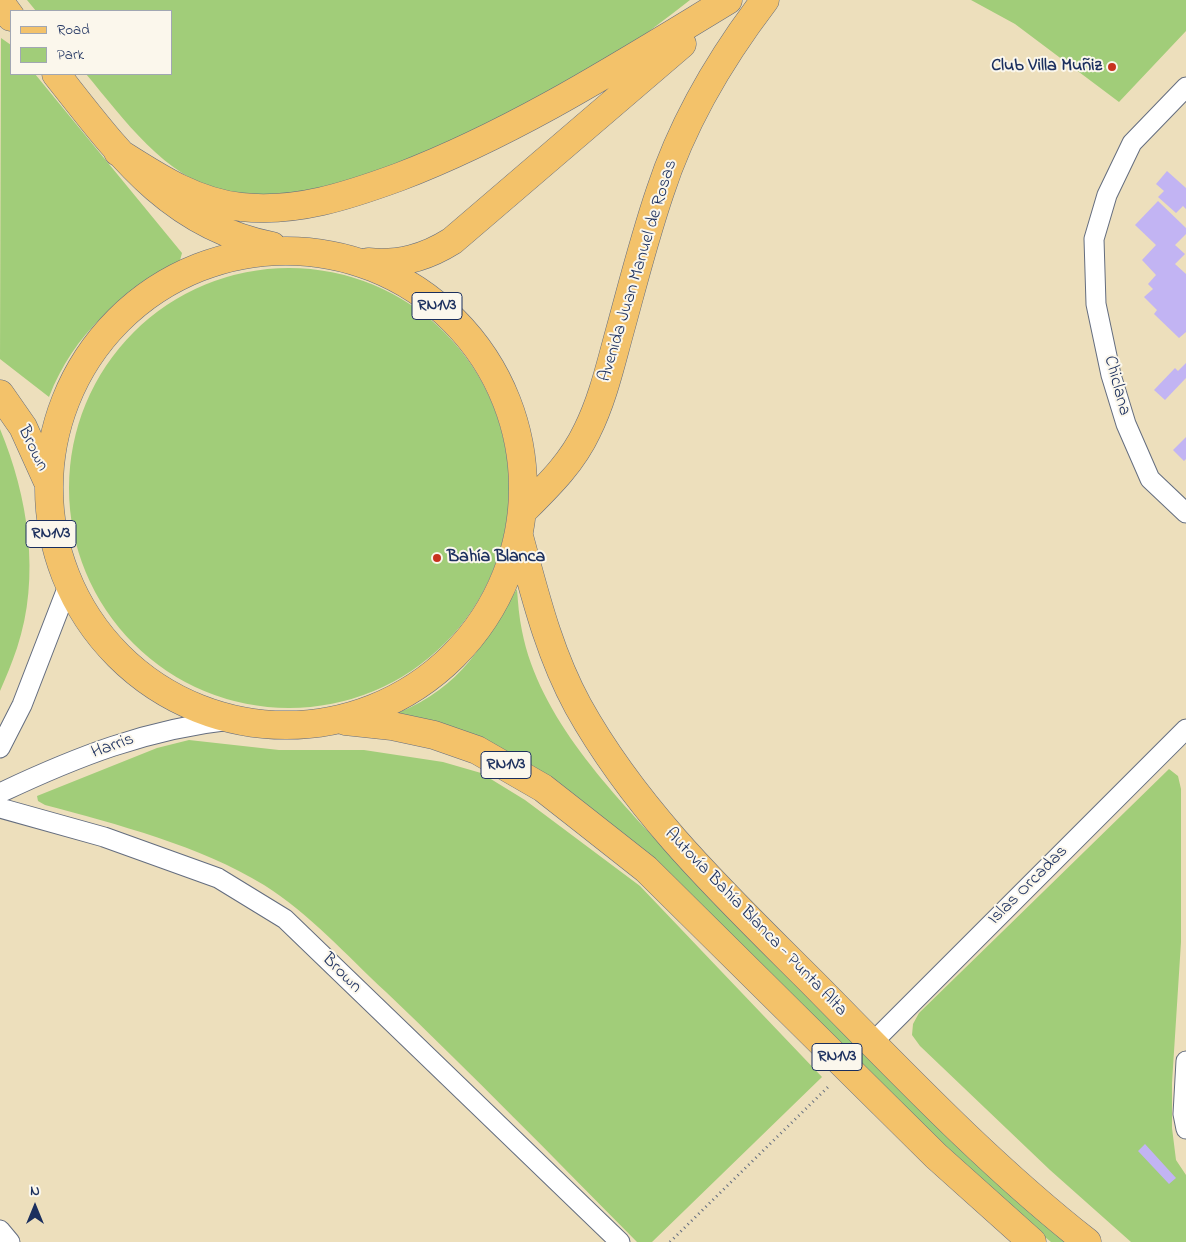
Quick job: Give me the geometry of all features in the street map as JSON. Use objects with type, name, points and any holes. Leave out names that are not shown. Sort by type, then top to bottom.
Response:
[{"type":"main road","points":[[118,152],[184,192],[220,203],[268,209],[299,207],[329,200],[361,191],[436,162],[504,131],[579,90],[730,0]]},
{"type":"main road","points":[[354,261],[401,262],[420,258],[452,241],[730,0]]},
{"type":"main road","name":"Avenida Juan Manuel de Rosas","points":[[521,523],[557,478],[587,432],[600,402],[645,241],[679,142],[696,104],[718,66],[765,0]]},
{"type":"main road","points":[[0,2],[10,15]]},
{"type":"main road","points":[[57,75],[118,152],[163,195],[206,224],[233,236],[301,251]]},
{"type":"main road","name":"RN1V3","points":[[301,251],[354,261],[404,282],[448,314],[484,356],[509,404],[522,456],[521,523],[502,588],[474,634],[429,678],[390,702],[339,720],[285,726],[231,720],[179,701],[134,672],[96,633],[68,586],[51,534],[47,480],[58,418],[75,376],[106,332],[146,296],[194,269],[246,254],[301,251]]},
{"type":"main road","name":"Brown","points":[[0,394],[23,427],[47,480]]},
{"type":"main road","name":"Autovía Bahía Blanca - Punta Alta","points":[[521,523],[545,630],[558,667],[582,713],[622,776],[678,845],[872,1043],[998,1167],[1086,1242]]},
{"type":"main road","name":"Autovía Bahía Blanca - Punta Alta","points":[[339,720],[392,726],[434,735],[477,750],[543,788],[646,868],[936,1156],[1032,1242]]},
{"type":"street","name":"Chiclana","points":[[1186,86],[1132,143],[1108,195],[1094,239],[1096,304],[1111,375],[1126,424],[1150,479],[1186,513]]},
{"type":"street","points":[[0,748],[22,705],[68,586]]},
{"type":"street","name":"Harris","points":[[0,793],[71,762],[151,733],[187,725],[231,720]]},
{"type":"street","name":"Islas Orcadas","points":[[872,1043],[1186,729]]},
{"type":"street","name":"Brown","points":[[0,808],[104,837],[218,878],[285,919],[620,1242]]},
{"type":"street","points":[[1186,1061],[1183,1114],[1186,1129]]},
{"type":"street","points":[[0,1230],[10,1242]]},
{"type":"path","points":[[670,1242],[847,1068]]},
{"type":"green space","points":[[27,0],[690,0],[592,73],[532,107],[428,154],[360,180],[291,195],[257,196],[225,192],[183,174],[147,144],[87,75],[172,75],[172,10],[35,10]]},
{"type":"green space","name":"Club Villa Muñiz","points":[[971,0],[1186,0],[1186,31],[1119,102],[1015,24]]},
{"type":"green space","points":[[1,38],[10,44],[10,75],[36,75],[182,253],[179,264],[137,288],[101,318],[72,353],[59,374],[49,397],[0,359]]},
{"type":"green space","points":[[289,268],[332,272],[353,277],[373,285],[411,305],[445,332],[472,366],[492,404],[500,424],[505,445],[509,488],[505,531],[500,552],[492,572],[472,610],[445,644],[411,671],[373,691],[353,699],[332,704],[289,708],[246,704],[225,699],[205,691],[167,671],[133,644],[106,610],[86,572],[78,552],[73,531],[69,488],[73,445],[78,424],[86,404],[106,366],[133,332],[167,305],[205,285],[225,277],[246,272]]},
{"type":"green space","points":[[0,429],[10,455],[24,509],[30,565],[24,621],[15,654],[0,691]]},
{"type":"green space","points":[[517,589],[522,631],[531,663],[544,694],[561,723],[602,779],[670,855],[1068,1242],[1051,1242],[1012,1210],[892,1096],[698,901],[630,842],[398,713],[439,690],[455,677],[481,646]]},
{"type":"green space","points":[[189,740],[279,750],[364,750],[443,762],[481,773],[525,800],[640,886],[822,1077],[652,1242],[637,1242],[418,1023],[327,935],[281,896],[239,871],[186,848],[129,828],[45,805],[38,801],[37,796],[157,748]]},
{"type":"green space","points":[[1169,769],[1178,776],[1181,789],[1181,942],[1172,1083],[1172,1128],[1176,1160],[1186,1175],[1186,1242],[1131,1242],[1050,1170],[920,1046],[912,1035],[913,1024],[919,1013]]},
{"type":"building","points":[[1167,171],[1186,188],[1186,209],[1183,206],[1176,213],[1158,197],[1164,191],[1156,184]]},
{"type":"building","points":[[1158,201],[1186,228],[1186,234],[1175,245],[1185,254],[1175,264],[1186,274],[1186,332],[1179,338],[1154,314],[1157,310],[1144,297],[1153,289],[1148,284],[1156,275],[1142,260],[1156,245],[1135,225]]},
{"type":"building","points":[[1186,363],[1186,378],[1165,400],[1154,390],[1175,368],[1178,371]]},
{"type":"building","points":[[1186,437],[1186,459],[1184,461],[1173,450]]},
{"type":"building","points":[[1145,1144],[1176,1178],[1169,1184],[1138,1151]]},
{"type":"place","name":"Club Villa Muñiz","points":[[1112,67]]},
{"type":"place","name":"Bahía Blanca","points":[[437,558]]}]
